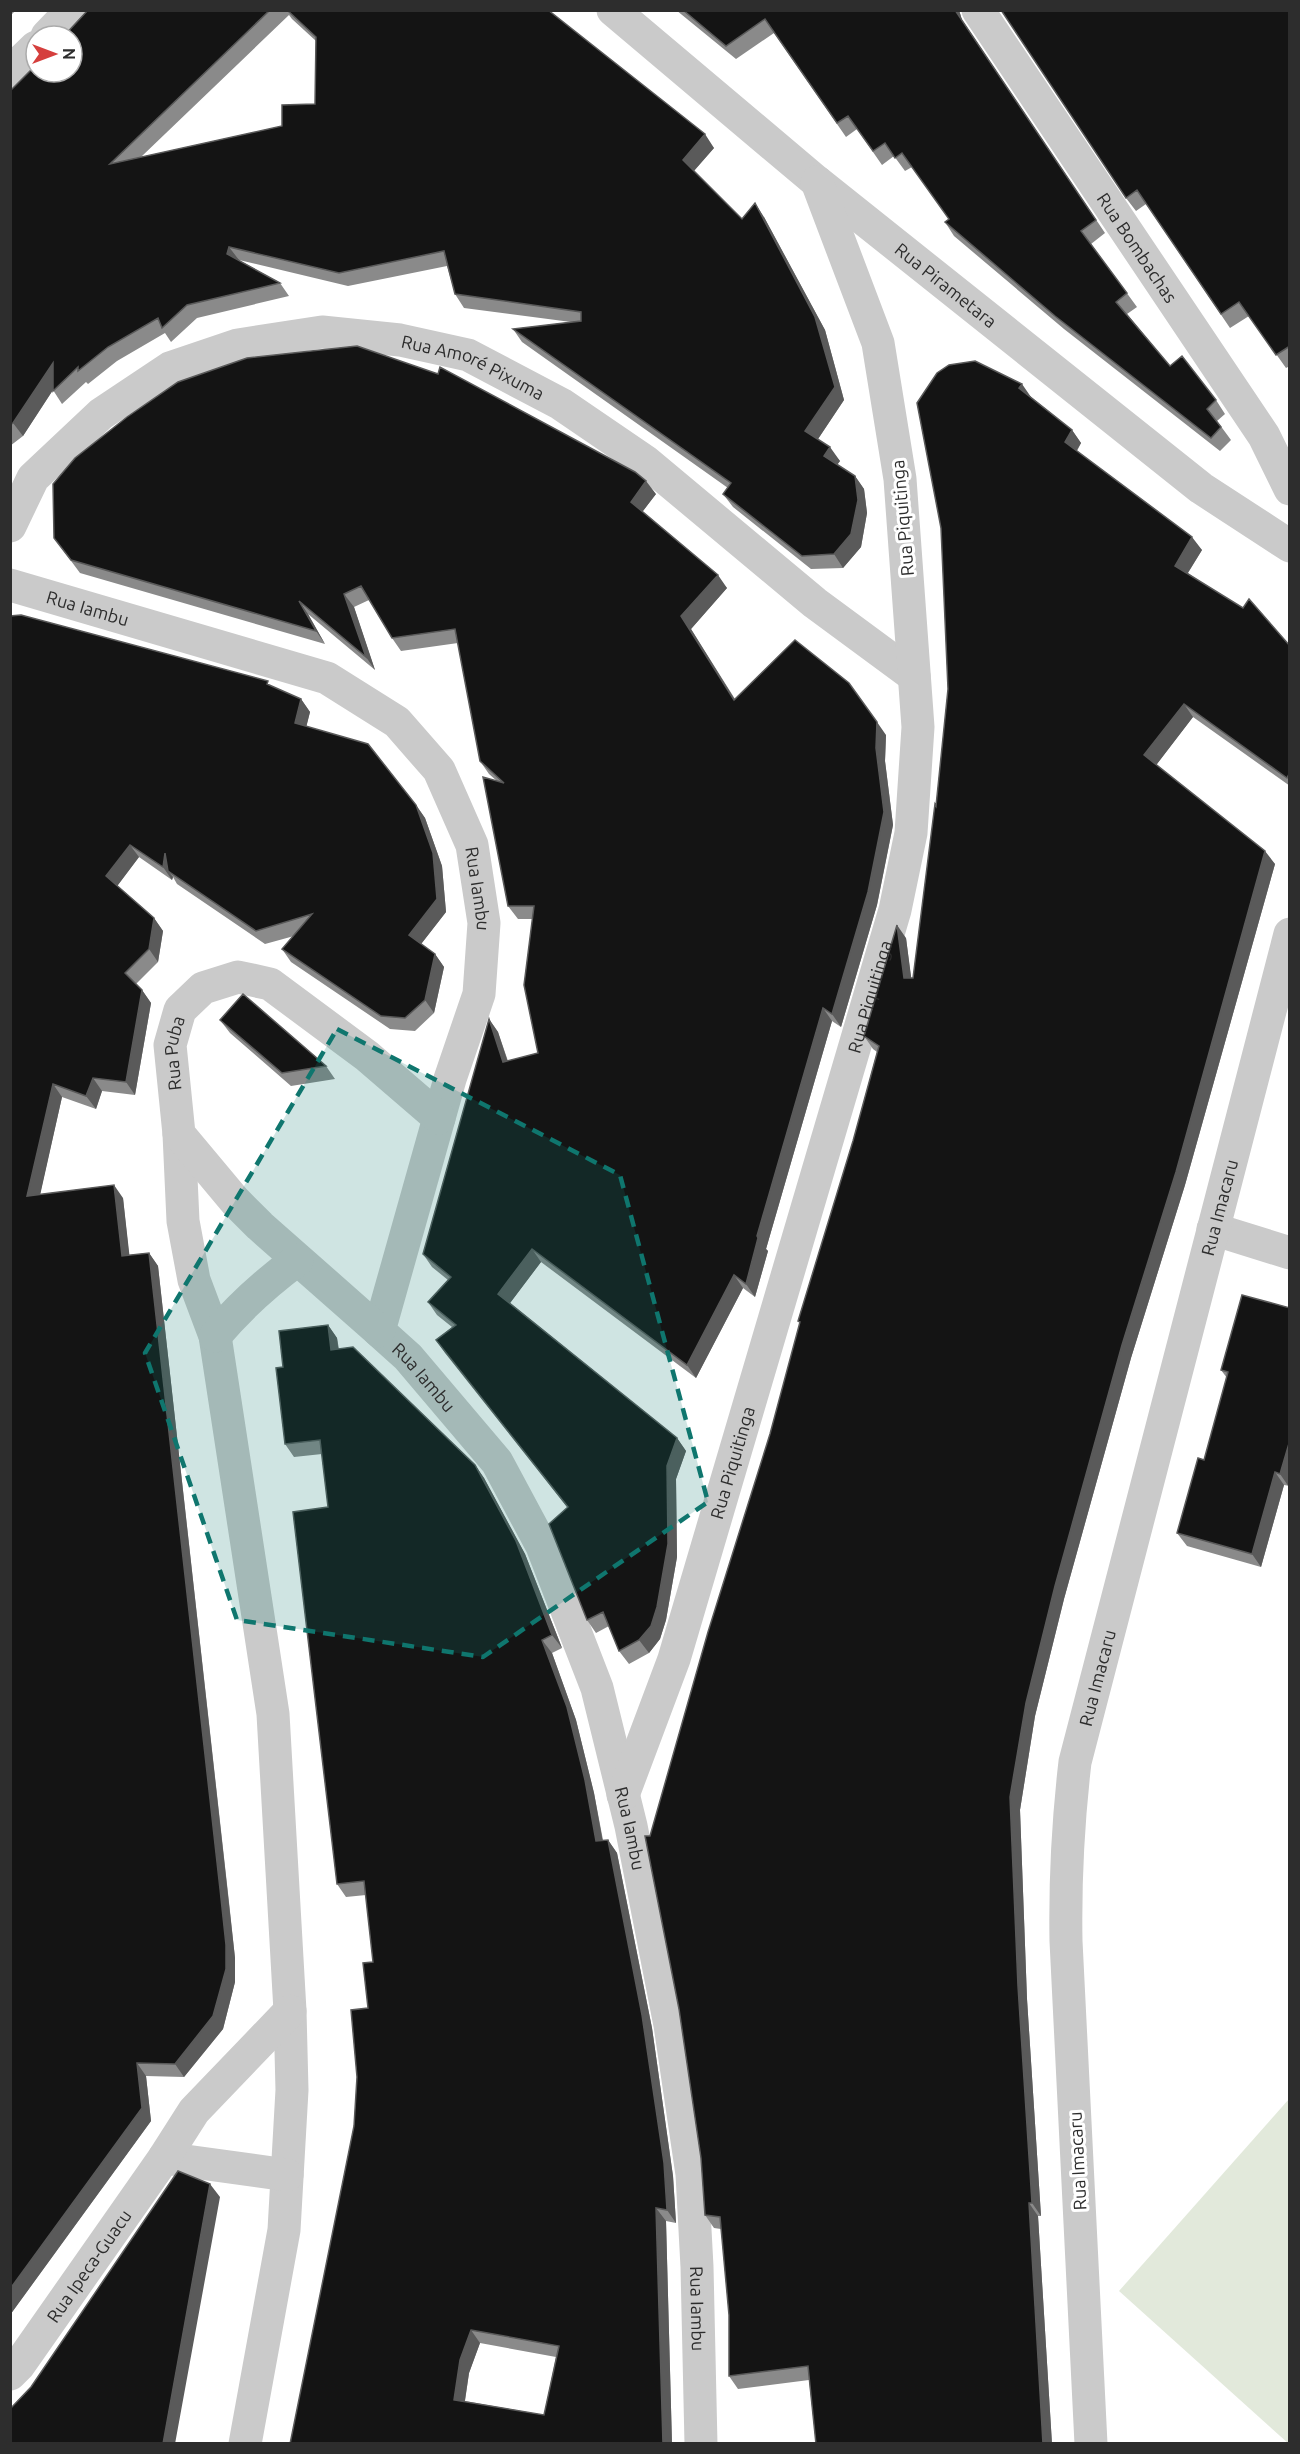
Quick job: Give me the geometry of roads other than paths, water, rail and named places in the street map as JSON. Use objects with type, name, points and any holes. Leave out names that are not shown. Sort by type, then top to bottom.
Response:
[{"type":"street","points":[[59,24],[72,10]]},
{"type":"street","name":"Rua Pirametara","points":[[613,10],[817,182],[1201,488],[1290,546]]},
{"type":"street","name":"Rua Bombachas","points":[[978,10],[1264,436],[1290,489]]},
{"type":"street","points":[[10,72],[24,58]]},
{"type":"street","name":"Rua Piquitinga","points":[[623,1795],[674,1659],[896,910],[911,833],[918,728],[900,479],[878,343],[817,182]]},
{"type":"street","name":"Rua Amoré Pixuma","points":[[10,526],[33,478],[101,414],[170,368],[238,345],[322,332],[400,340],[468,355],[561,404],[646,462],[815,603],[914,676]]},
{"type":"street","name":"Rua Iambu","points":[[10,585],[327,678],[397,722],[439,770],[472,845],[484,923],[479,994],[450,1079],[379,1331],[408,1357],[497,1462],[542,1546],[597,1688],[623,1795],[670,2025],[692,2174],[697,2267],[701,2444]]},
{"type":"street","name":"Rua Imacaru","points":[[1091,2444],[1066,1941],[1065,1867],[1075,1762],[1290,934]]},
{"type":"street","name":"Rua Puba","points":[[245,2444],[284,2230],[292,2090],[290,2011],[273,1714],[215,1336],[194,1280],[183,1221],[179,1134],[170,1045],[180,1010],[203,988],[238,977],[270,984],[367,1056],[440,1118]]},
{"type":"street","points":[[179,1134],[235,1201],[297,1260],[379,1331]]},
{"type":"street","points":[[1213,1228],[1290,1253]]},
{"type":"street","points":[[215,1336],[235,1311],[297,1260]]},
{"type":"street","name":"Rua Ipeca-Guacu","points":[[10,2374],[19,2365],[164,2158],[194,2111],[290,2011]]},
{"type":"street","points":[[164,2158],[288,2175]]}]
